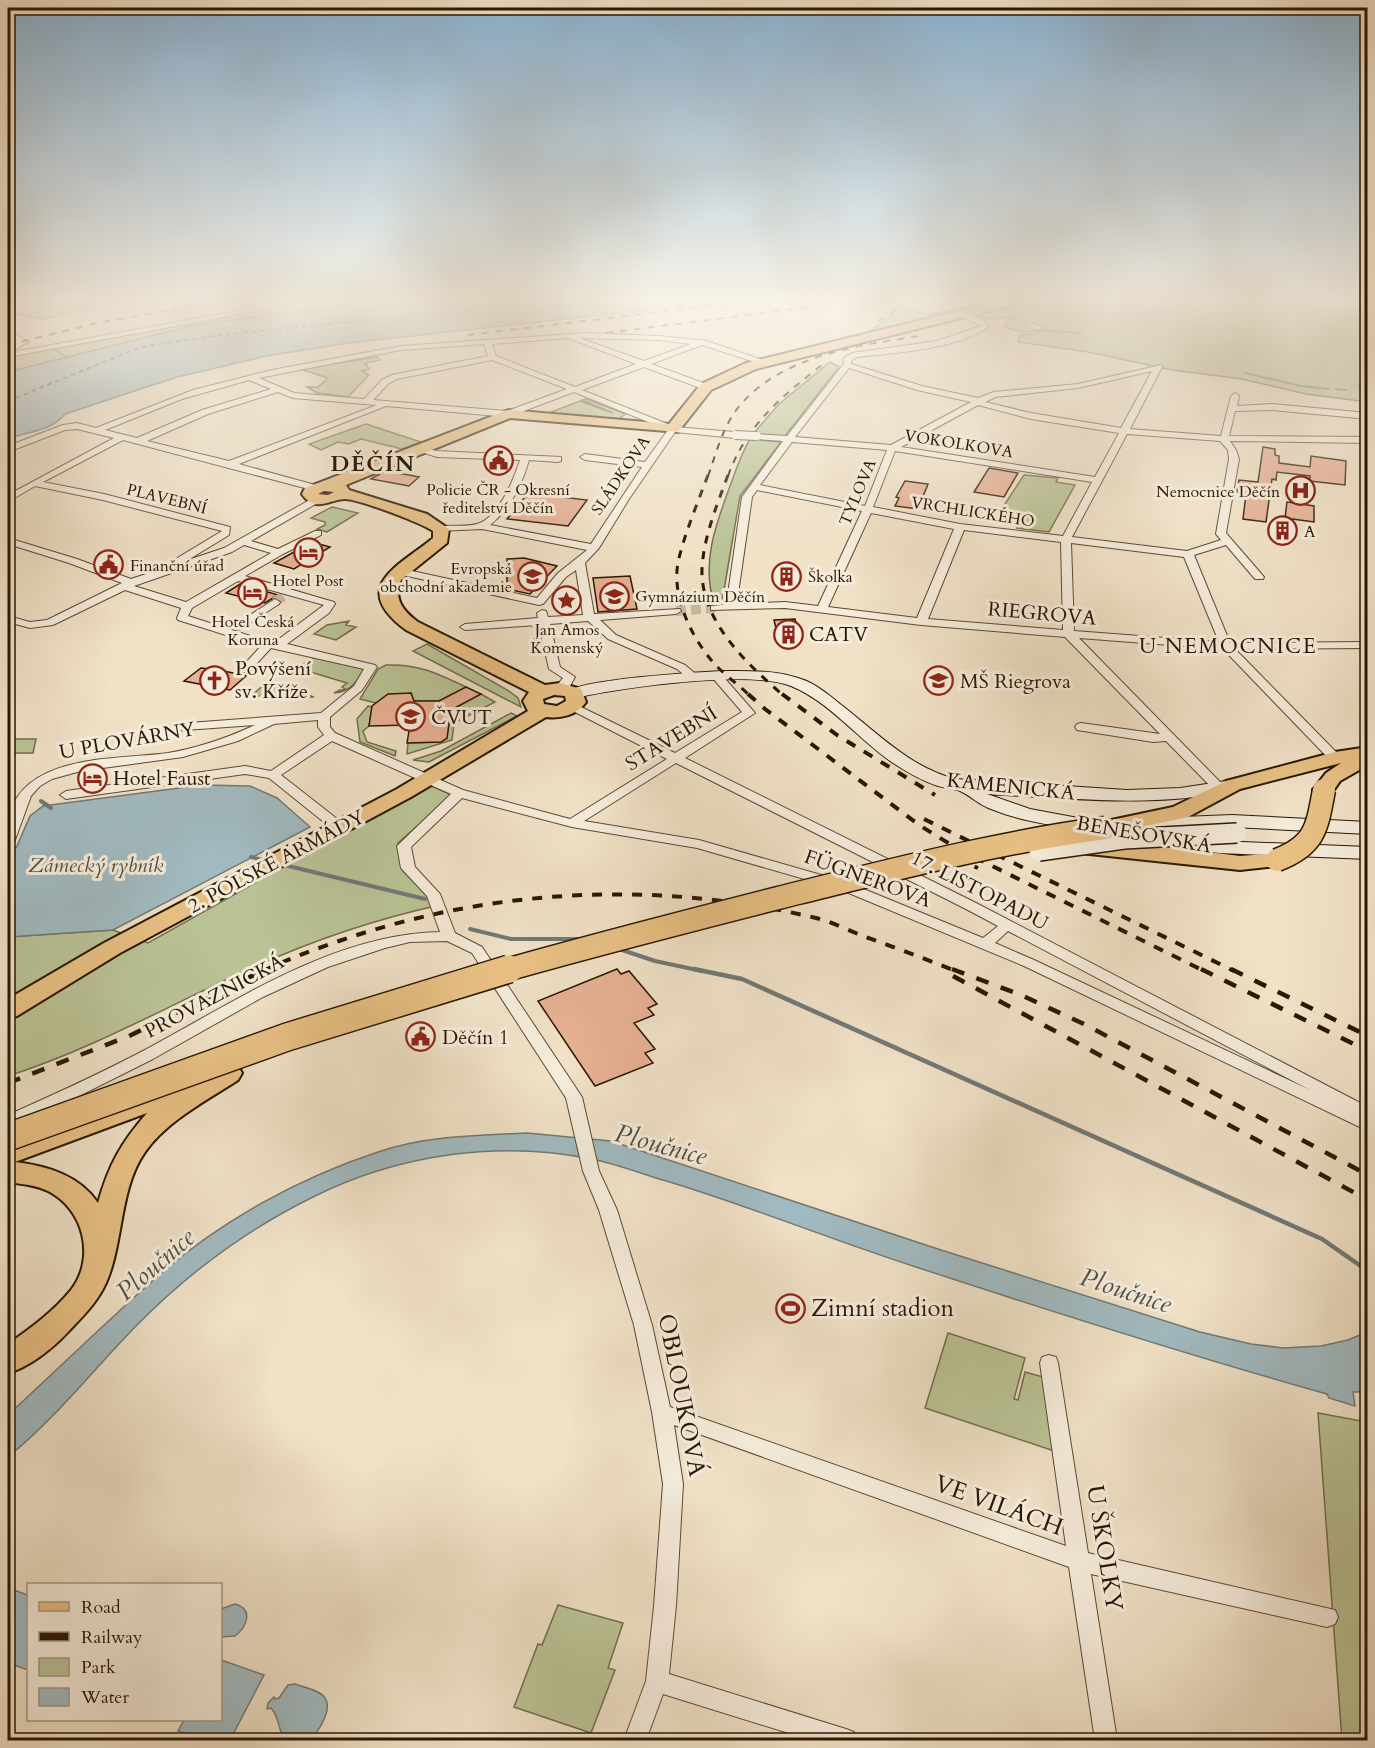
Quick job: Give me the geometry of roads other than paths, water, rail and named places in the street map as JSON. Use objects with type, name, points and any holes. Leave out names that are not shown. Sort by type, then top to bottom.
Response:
[{"type":"main road","name":"SLÁDKOVA","points":[[673,429],[706,387],[716,383]]},
{"type":"main road","points":[[329,493],[383,463],[508,414],[673,429]]},
{"type":"main road","points":[[329,493],[348,502],[430,521],[441,529],[441,539],[435,546],[398,571],[389,587],[396,613],[412,626],[558,698]]},
{"type":"main road","name":"2. POLSKÉ ARMÁDY","points":[[8,1010],[111,948],[340,828],[558,698]]},
{"type":"main road","points":[[8,1154],[229,1073],[386,1021],[534,977],[806,906],[1039,850],[1077,848],[1128,850],[1253,863],[1277,860],[1300,850],[1313,838],[1317,829],[1324,790],[1333,777],[1368,755]]},
{"type":"main road","name":"KAMENICKÁ","points":[[1226,786],[1335,758],[1368,755]]},
{"type":"main road","points":[[8,1137],[236,1055],[380,1007],[520,966],[652,930],[949,857],[1046,836],[1105,828],[1160,817],[1188,809],[1226,786]]},
{"type":"main road","points":[[8,1360],[47,1334],[71,1311],[92,1281],[118,1181],[133,1148],[158,1119],[229,1073]]},
{"type":"main road","points":[[8,1172],[46,1178],[75,1192],[89,1209],[98,1227],[100,1252]]},
{"type":"street","points":[[96,431],[182,397],[235,383]]},
{"type":"street","points":[[263,383],[293,395],[508,414],[596,383]]},
{"type":"street","points":[[366,402],[384,383]]},
{"type":"street","name":"VOKOLKOVA","points":[[557,383],[673,429],[892,448],[1096,480]]},
{"type":"street","points":[[694,383],[706,387]]},
{"type":"street","points":[[738,607],[733,594],[747,497],[833,383]]},
{"type":"street","points":[[904,383],[1036,417],[1124,431],[1224,440],[1368,440]]},
{"type":"street","name":"TYLOVA","points":[[822,608],[892,448],[994,395],[1097,383]]},
{"type":"street","name":"TYLOVA","points":[[1124,431],[1150,383]]},
{"type":"street","points":[[136,442],[205,411],[279,389]]},
{"type":"street","points":[[1224,440],[1235,396]]},
{"type":"street","points":[[230,464],[387,404]]},
{"type":"street","points":[[1233,409],[1272,407],[1368,416]]},
{"type":"street","points":[[8,449],[63,428],[77,426],[230,464],[329,493]]},
{"type":"street","name":"SLÁDKOVA","points":[[539,602],[562,575],[594,548],[673,429]]},
{"type":"street","points":[[1124,431],[1066,540],[1069,634],[1170,738],[1226,786]]},
{"type":"street","points":[[8,499],[121,438]]},
{"type":"street","points":[[1224,440],[1232,450],[1234,459],[1221,534],[1259,577]]},
{"type":"street","points":[[419,450],[437,454],[558,459]]},
{"type":"street","points":[[482,526],[489,522],[516,487],[525,457]]},
{"type":"street","points":[[585,457],[648,465]]},
{"type":"street","name":"PLAVEBNÍ","points":[[34,483],[105,497],[227,529],[226,533],[181,559],[175,568]]},
{"type":"street","points":[[8,508],[48,485]]},
{"type":"street","name":"VRCHLICKÉHO","points":[[754,487],[960,527],[1188,554]]},
{"type":"street","points":[[8,620],[40,626],[128,585],[211,557],[243,542],[329,493]]},
{"type":"street","points":[[441,529],[482,526],[594,548]]},
{"type":"street","points":[[921,622],[960,527]]},
{"type":"street","points":[[273,775],[331,736],[324,727],[324,716],[358,688],[371,667],[273,645],[235,628],[182,618],[187,606],[279,552],[318,533]]},
{"type":"street","points":[[8,541],[73,561],[128,585],[187,606]]},
{"type":"street","points":[[1228,541],[1188,554],[1226,646],[1335,758]]},
{"type":"street","points":[[243,542],[279,552]]},
{"type":"street","points":[[580,562],[589,615],[612,637],[681,667],[694,678]]},
{"type":"street","points":[[398,571],[539,602],[555,669],[569,677],[558,698]]},
{"type":"street","points":[[236,577],[287,594],[330,604],[325,611],[273,645],[245,670]]},
{"type":"street","points":[[235,628],[275,602]]},
{"type":"street","name":"RIEGROVA","points":[[716,608],[785,605],[921,622],[1226,646],[1368,645]]},
{"type":"street","points":[[465,627],[589,615],[676,610]]},
{"type":"street","name":"KAMENICKÁ","points":[[558,698],[602,687],[717,676],[771,677],[796,682],[897,758],[935,778],[965,786],[1141,796],[1193,793],[1226,786]]},
{"type":"street","name":"STAVEBNÍ","points":[[572,823],[749,713],[717,676]]},
{"type":"street","name":"17. LISTOPADU","points":[[558,698],[1007,926],[1368,1114]]},
{"type":"street","name":"U PLOVÁRNY","points":[[8,840],[24,795],[37,783],[52,774],[106,764],[171,756],[250,733],[269,722],[324,716]]},
{"type":"street","points":[[175,728],[269,722]]},
{"type":"street","points":[[1081,727],[1153,738],[1170,738]]},
{"type":"street","name":"FÜGNEROVA","points":[[331,736],[428,777],[459,793],[572,823],[699,844],[844,886],[1029,963],[1368,1125]]},
{"type":"street","points":[[66,795],[245,770],[273,775],[340,828]]},
{"type":"street","name":"BENEŠOVSKÁ","points":[[965,786],[977,796],[995,805],[1019,812],[1185,845],[1368,853]]},
{"type":"street","points":[[449,936],[433,894],[408,868],[404,846],[459,793]]},
{"type":"street","points":[[1039,850],[1124,838],[1234,827]]},
{"type":"street","name":"BENEŠOVSKÁ","points":[[1234,827],[1368,839]]},
{"type":"street","points":[[1105,828],[1368,828]]},
{"type":"street","points":[[985,944],[1007,926]]},
{"type":"street","name":"OBLOUKOVÁ","points":[[449,936],[477,950],[574,1097],[591,1171],[606,1204],[639,1314],[662,1412],[673,1484],[665,1606],[657,1681],[635,1740]]},
{"type":"street","name":"PROVAZNICKÁ","points":[[8,1122],[148,1055],[258,993],[323,964],[400,939],[449,936]]},
{"type":"street","name":"U ŠKOLKY","points":[[1049,1364],[1106,1740]]},
{"type":"street","name":"VE VILÁCH","points":[[662,1412],[1080,1561],[1327,1617]]},
{"type":"street","points":[[657,1681],[846,1740]]},
{"type":"water","points":[[8,383],[160,383],[65,414],[46,428],[8,439]]},
{"type":"water","name":"Zámecký rybník","points":[[202,785],[250,786],[277,798],[310,827],[113,930],[8,937],[8,857],[17,846],[30,816],[43,806]]},
{"type":"water","points":[[527,1133],[611,1141],[938,1249],[1200,1332],[1251,1344],[1283,1348],[1321,1346],[1348,1340],[1367,1332],[1367,1392],[1353,1392],[1355,1406],[1329,1398],[1327,1394],[964,1283],[726,1200],[610,1163],[557,1153],[486,1151],[415,1161],[380,1170],[313,1197],[265,1223],[219,1254],[176,1288],[120,1343],[58,1410],[8,1457],[8,1415],[158,1276],[207,1237],[234,1219],[290,1188],[378,1152],[452,1137]]},
{"type":"water","points":[[8,1588],[27,1595],[27,1670],[8,1663]]},
{"type":"water","points":[[235,1604],[241,1606],[247,1614],[243,1628],[235,1636],[222,1637],[222,1609]]},
{"type":"water","points":[[222,1660],[264,1675],[230,1740],[206,1740],[178,1731],[183,1721],[222,1721]]},
{"type":"water","points":[[295,1684],[323,1695],[327,1703],[326,1714],[310,1740],[279,1740],[283,1737],[274,1711],[271,1708],[267,1709],[268,1703],[274,1697],[279,1698],[288,1685]]},
{"type":"waterway","points":[[1286,383],[1329,389]]},
{"type":"waterway","points":[[1359,385],[1362,383]]},
{"type":"waterway","points":[[1336,389],[1346,390]]},
{"type":"waterway","points":[[41,801],[51,808]]},
{"type":"waterway","points":[[251,857],[267,861]]},
{"type":"waterway","points":[[280,864],[425,899]]},
{"type":"waterway","points":[[470,929],[511,939],[583,939]]},
{"type":"waterway","points":[[619,949],[655,961],[702,971]]},
{"type":"waterway","points":[[694,969],[742,979],[1322,1239],[1368,1271]]},
{"type":"tunnel","points":[[275,602],[285,595]]},
{"type":"tunnel","points":[[676,611],[715,608]]},
{"type":"tunnel","points":[[234,629],[244,622]]},
{"type":"railway","points":[[708,476],[727,425],[737,409],[765,383]]},
{"type":"railway","points":[[728,476],[745,441],[756,426],[799,383]]},
{"type":"railway","points":[[708,475],[679,558],[677,585],[684,613],[696,639],[716,666],[750,696]]},
{"type":"railway","points":[[728,475],[705,544],[702,568],[703,587],[717,623],[728,640],[755,670],[784,696]]},
{"type":"railway","points":[[748,694],[919,825],[958,849],[1204,971]]},
{"type":"railway","points":[[782,694],[837,735],[935,795]]},
{"type":"railway","points":[[924,819],[1234,971]]},
{"type":"railway","points":[[956,859],[978,868]]},
{"type":"railway","points":[[263,971],[339,941],[397,923],[516,900],[576,895],[696,898],[756,906],[816,918],[956,971]]},
{"type":"railway","points":[[8,1083],[129,1036],[266,969]]},
{"type":"railway","points":[[952,969],[1021,995],[1086,1025],[1368,1175]]},
{"type":"railway","points":[[1201,969],[1368,1051]]},
{"type":"railway","points":[[1231,969],[1368,1036]]},
{"type":"railway","points":[[953,976],[1368,1200]]},
{"type":"place","name":"Policie ČR - Okresní ředitelství Děčín","points":[[498,461]]},
{"type":"place","name":"Nemocnice Děčín","points":[[1301,491]]},
{"type":"place","name":"A","points":[[1283,531]]},
{"type":"place","name":"Hotel Post","points":[[308,552]]},
{"type":"place","name":"Finanční úřad","points":[[109,565]]},
{"type":"place","name":"Školka","points":[[787,576]]},
{"type":"place","name":"Evropská obchodní akademie","points":[[533,577]]},
{"type":"place","name":"Hotel Česká Koruna","points":[[253,593]]},
{"type":"place","name":"Gymnázium Děčín","points":[[614,596]]},
{"type":"place","name":"Jan Amos Komenský","points":[[567,601]]},
{"type":"place","name":"CATV","points":[[788,634]]},
{"type":"place","name":"Povýšení sv. Kříže","points":[[214,680]]},
{"type":"place","name":"MŠ Riegrova","points":[[939,681]]},
{"type":"place","name":"ČVUT","points":[[410,717]]},
{"type":"place","name":"Hotel Faust","points":[[92,778]]},
{"type":"place","name":"Děčín 1","points":[[421,1037]]},
{"type":"place","name":"Zimní stadion","points":[[790,1308]]},
{"type":"district","name":"DĚČÍN","points":[[373,463]]},
{"type":"district","name":"U NEMOCNICE","points":[[1228,646]]},
{"type":"water label","name":"Ploučnice","points":[[661,1144]]},
{"type":"water label","name":"Ploučnice","points":[[155,1264]]},
{"type":"water label","name":"Ploučnice","points":[[1126,1290]]}]
